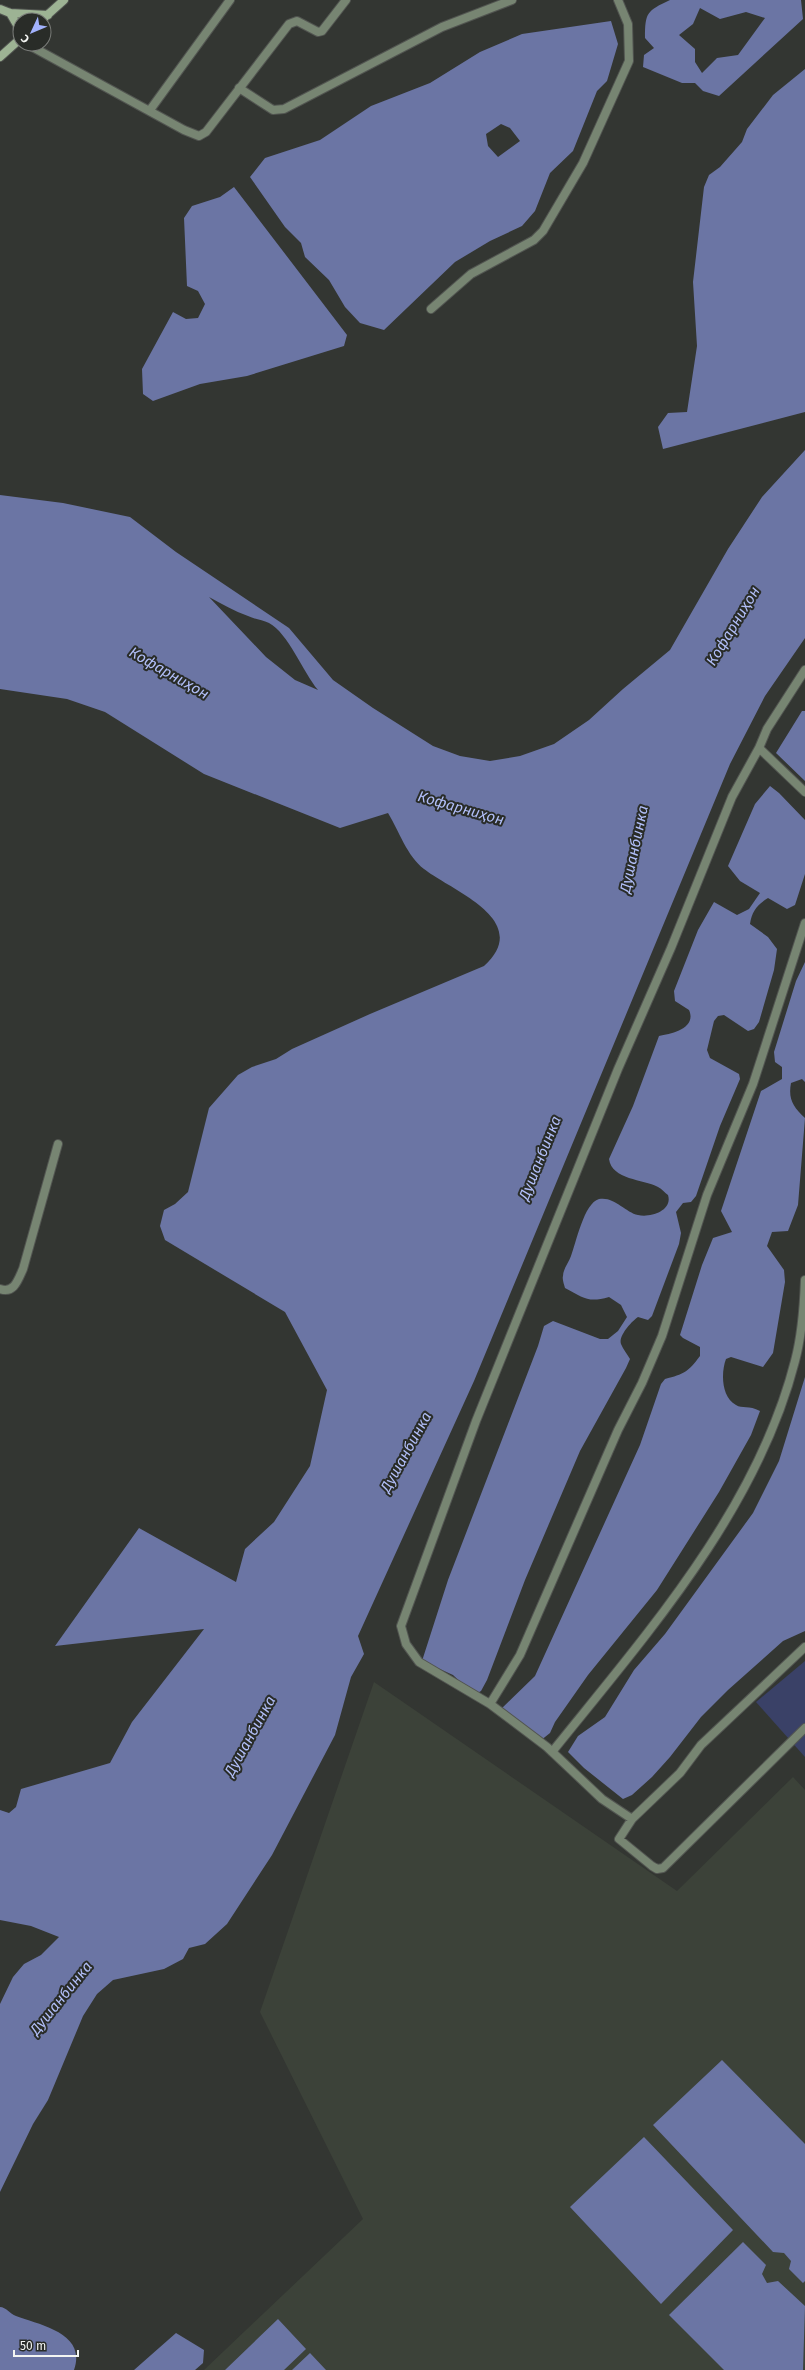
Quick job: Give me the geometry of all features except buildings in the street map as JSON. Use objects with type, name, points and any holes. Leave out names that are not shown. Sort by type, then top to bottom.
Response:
[{"type":"main road","points":[[51,12],[64,0]]},
{"type":"main road","points":[[0,9],[10,13],[12,17]]},
{"type":"main road","points":[[0,57],[12,47]]},
{"type":"street","points":[[150,110],[230,0]]},
{"type":"street","points":[[42,52],[199,136],[206,132],[289,24],[297,21],[318,32],[322,31],[346,0]]},
{"type":"street","points":[[239,88],[273,110],[284,109],[442,27],[512,0]]},
{"type":"street","points":[[431,309],[471,274],[534,240],[543,231],[583,163],[629,61],[628,24],[618,0]]},
{"type":"street","points":[[632,1819],[602,1799],[552,1752],[490,1704],[419,1662],[406,1644],[401,1626],[476,1421],[618,1069],[674,941],[732,798],[759,748],[767,729],[805,670]]},
{"type":"street","points":[[759,748],[805,792]]},
{"type":"street","points":[[490,1704],[520,1655],[618,1430],[642,1383],[662,1336],[707,1196],[753,1084],[805,923]]},
{"type":"street","points":[[0,1289],[10,1289],[16,1285],[23,1269],[58,1144]]},
{"type":"street","points":[[552,1752],[664,1609],[723,1526],[755,1468],[795,1361],[803,1313],[805,1280]]},
{"type":"street","points":[[805,1647],[701,1745],[680,1773],[632,1819],[619,1839],[652,1866],[657,1869],[663,1868],[805,1728]]},
{"type":"shaded area","points":[[805,1661],[805,1757],[756,1702]]},
{"type":"shaded area","points":[[374,1682],[677,1891],[793,1777],[805,1790],[805,2370],[204,2370],[363,2219],[260,2012]]},
{"type":"water","points":[[670,0],[801,0],[803,19],[719,96],[703,91],[695,83],[682,83],[643,67],[644,55],[654,48],[645,38],[647,17],[656,7]],"holes":[[[700,8],[720,19],[746,12],[765,18],[738,55],[717,58],[702,73],[695,62],[695,49],[679,35],[693,24]]]},
{"type":"water","points":[[611,21],[618,44],[607,81],[597,91],[573,151],[550,173],[535,211],[522,226],[490,241],[455,262],[384,330],[360,323],[345,307],[329,280],[305,257],[301,243],[285,227],[250,177],[265,158],[320,140],[371,106],[430,83],[480,52],[522,34]],"holes":[[[501,124],[510,128],[520,141],[498,157],[488,146],[486,134]]]},
{"type":"water","points":[[805,69],[805,412],[663,449],[658,427],[668,413],[687,412],[697,346],[693,282],[704,187],[709,175],[720,167],[742,142],[747,129],[773,95]]},
{"type":"water","points":[[234,187],[347,335],[344,346],[247,376],[200,384],[153,401],[143,394],[142,369],[173,312],[186,319],[198,318],[205,304],[198,291],[187,286],[184,218],[192,206],[220,197]]},
{"type":"water","points":[[805,450],[805,638],[765,696],[730,764],[474,1381],[358,1636],[364,1654],[351,1677],[335,1735],[272,1855],[227,1924],[205,1944],[189,1948],[183,1959],[164,1969],[113,1980],[97,1994],[83,2016],[48,2100],[33,2124],[0,2192],[0,2004],[13,1977],[24,1964],[41,1955],[59,1937],[31,1926],[0,1920],[0,1810],[9,1813],[16,1807],[21,1789],[110,1763],[132,1722],[204,1629],[55,1646],[139,1528],[236,1582],[245,1549],[274,1522],[310,1466],[327,1390],[285,1312],[165,1240],[160,1226],[164,1210],[175,1204],[188,1192],[209,1108],[238,1075],[252,1067],[276,1059],[292,1049],[370,1014],[484,966],[497,950],[500,935],[494,921],[483,908],[418,864],[408,850],[388,813],[340,828],[204,774],[105,712],[67,699],[0,689],[0,495],[63,503],[130,517],[176,552],[289,628],[333,680],[373,708],[433,746],[460,756],[490,761],[520,756],[554,744],[589,720],[623,689],[670,650],[728,549],[762,497]],"holes":[[[209,597],[243,614],[269,623],[276,628],[283,635],[318,690],[295,680],[266,657]]]},
{"type":"water","points":[[802,711],[805,711],[805,781],[776,753]]},
{"type":"water","points":[[770,786],[779,793],[805,820],[805,874],[795,905],[787,909],[768,898],[758,906],[752,915],[750,924],[768,937],[777,949],[774,970],[759,1022],[754,1029],[748,1031],[724,1015],[718,1016],[714,1021],[707,1050],[710,1058],[739,1074],[740,1079],[720,1126],[696,1196],[691,1202],[683,1203],[676,1212],[681,1233],[679,1244],[652,1316],[648,1320],[638,1317],[623,1333],[621,1344],[630,1359],[580,1451],[525,1580],[487,1680],[481,1691],[474,1695],[453,1675],[422,1661],[448,1580],[538,1346],[544,1326],[553,1321],[600,1339],[608,1339],[618,1331],[627,1317],[621,1305],[609,1297],[596,1300],[586,1298],[565,1288],[563,1273],[571,1256],[585,1215],[594,1202],[599,1199],[610,1200],[633,1213],[643,1216],[659,1212],[664,1209],[669,1201],[668,1195],[658,1187],[629,1178],[616,1171],[611,1166],[609,1159],[633,1106],[659,1036],[676,1032],[686,1026],[690,1021],[691,1016],[689,1010],[675,1001],[674,991],[698,930],[714,902],[737,915],[749,909],[760,893],[740,881],[728,866],[755,804]]},
{"type":"water","points":[[805,962],[805,1082],[802,1079],[791,1083],[790,1089],[792,1102],[805,1118],[798,1205],[788,1231],[772,1232],[767,1246],[784,1270],[785,1282],[773,1353],[763,1367],[731,1357],[726,1359],[723,1371],[725,1390],[731,1401],[738,1406],[760,1411],[751,1435],[719,1492],[657,1590],[588,1675],[555,1722],[550,1733],[540,1741],[498,1712],[535,1676],[640,1445],[661,1384],[665,1379],[685,1372],[700,1356],[700,1347],[680,1335],[702,1265],[713,1238],[732,1232],[721,1211],[761,1091],[782,1079],[782,1067],[775,1062],[774,1052],[796,981]]},
{"type":"water","points":[[805,1377],[805,1631],[783,1641],[728,1690],[701,1717],[670,1757],[652,1777],[632,1795],[623,1799],[584,1768],[568,1752],[578,1736],[605,1717],[634,1670],[665,1634],[753,1513],[779,1461]]},
{"type":"water","points":[[722,2060],[805,2144],[805,2281],[803,2283],[789,2269],[791,2261],[784,2253],[773,2252],[653,2125]]},
{"type":"water","points":[[644,2137],[733,2230],[661,2304],[570,2207]]},
{"type":"water","points":[[743,2242],[766,2265],[762,2274],[767,2283],[778,2281],[805,2306],[803,2370],[724,2370],[669,2315]]},
{"type":"water","points":[[0,2307],[16,2316],[59,2332],[68,2339],[74,2347],[76,2357],[74,2370],[0,2370]]},
{"type":"water","points":[[278,2319],[306,2349],[284,2370],[225,2370]]},
{"type":"water","points":[[176,2333],[204,2350],[203,2363],[195,2370],[134,2370]]},
{"type":"water","points":[[310,2353],[326,2370],[292,2370]]},
{"type":"water label","name":"Кофарниҳон","points":[[733,626]]},
{"type":"water label","name":"Кофарниҳон","points":[[169,673]]},
{"type":"water label","name":"Кофарниҳон","points":[[461,808]]},
{"type":"water label","name":"Душанбинка","points":[[634,849]]},
{"type":"water label","name":"Душанбинка","points":[[540,1158]]},
{"type":"water label","name":"Душанбинка","points":[[406,1452]]},
{"type":"water label","name":"Душанбинка","points":[[250,1736]]},
{"type":"water label","name":"Душанбинка","points":[[61,1998]]}]
